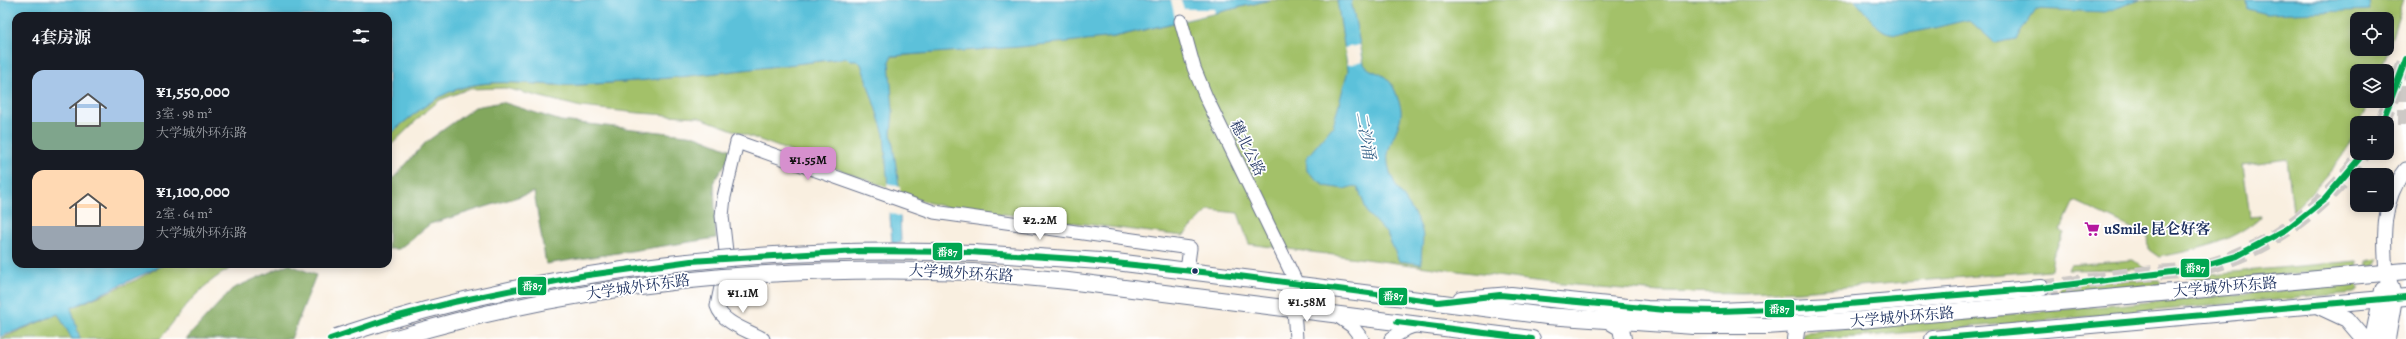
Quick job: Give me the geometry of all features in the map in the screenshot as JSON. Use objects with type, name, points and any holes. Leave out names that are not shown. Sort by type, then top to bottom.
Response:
[{"type":"main road","name":"大学城外环东路","points":[[333,338],[410,313],[474,297],[628,268],[711,259],[822,252],[974,252],[1078,259],[1187,270],[1438,302],[1611,322],[1796,332],[2406,271]]},
{"type":"main road","name":"大学城外环东路","points":[[393,339],[524,305],[606,290],[681,281],[825,270],[973,272],[1068,281],[1532,339]]},
{"type":"main road","points":[[2386,273],[2394,298],[2387,339]]},
{"type":"main road","points":[[1438,302],[1500,295],[1647,309],[1720,311],[1833,306],[2041,288]]},
{"type":"main road","name":"大学城外环东路","points":[[1933,339],[2311,304],[2394,298]]},
{"type":"main road","points":[[2374,339],[2394,298]]},
{"type":"main road","points":[[2311,304],[2330,310],[2347,319],[2364,339]]},
{"type":"main road","points":[[1611,322],[1622,328],[1623,339]]},
{"type":"street","name":"穗北公路","points":[[1181,21],[1192,62],[1206,97],[1297,284]]},
{"type":"street","points":[[763,339],[728,320],[722,315],[717,306],[721,287],[730,287],[722,216],[724,197],[737,142],[901,202],[944,215],[1190,248],[1187,270]]},
{"type":"street","points":[[2386,273],[2384,237],[2386,211],[2392,191],[2406,169]]},
{"type":"street","points":[[1294,309],[1296,339]]},
{"type":"street","points":[[1332,314],[1352,326],[1362,339]]},
{"type":"street","points":[[1391,339],[1406,328],[1419,324]]},
{"type":"green space","points":[[1270,0],[2404,0],[2394,31],[2394,12],[2350,12],[2350,56],[2386,56],[2383,64],[2350,64],[2350,108],[2367,108],[2363,116],[2350,116],[2350,144],[2332,170],[2293,212],[2287,159],[2243,165],[2250,217],[2260,216],[2259,218],[2237,234],[2199,248],[2159,257],[2149,250],[2148,236],[2074,201],[2060,231],[2064,233],[2053,256],[2051,269],[2049,270],[1799,291],[1742,293],[1660,292],[1550,283],[1249,244],[1238,213],[1209,210],[1183,236],[946,207],[929,203],[698,117],[581,107],[505,88],[468,89],[440,100],[424,113],[392,144],[392,132],[430,103],[448,93],[473,85],[488,83],[579,85],[613,83],[848,58],[849,60],[1114,37]]},
{"type":"green space","points":[[502,102],[561,121],[696,136],[734,151],[714,181],[716,238],[546,264],[534,192],[430,224],[399,249],[392,249],[392,180],[426,142],[475,107]]},
{"type":"green space","points":[[2379,259],[2375,266],[2368,267],[2367,260]]},
{"type":"green space","points":[[2133,260],[2145,269],[2068,270],[2070,265]]},
{"type":"green space","points":[[2357,261],[2358,268],[2203,282],[2188,276]]},
{"type":"green space","points":[[158,268],[232,268],[204,287],[186,306],[160,339],[0,339],[136,280]]},
{"type":"green space","points":[[279,268],[298,268],[316,275],[291,339],[186,339],[232,289]]},
{"type":"green space","points":[[2159,280],[2162,285],[2058,293],[2062,281]]},
{"type":"green space","points":[[2355,284],[2359,288],[2355,293],[1857,337],[1802,339],[1803,333],[1806,332]]},
{"type":"water","points":[[0,0],[1270,0],[1114,37],[1019,47],[892,56],[889,61],[893,111],[891,133],[899,186],[901,243],[892,243],[884,134],[861,64],[856,60],[849,60],[847,58],[613,83],[564,85],[488,83],[473,85],[458,89],[439,97],[392,132],[392,12],[12,12],[12,268],[156,268],[71,308],[80,339],[72,339],[58,314],[0,337]]},
{"type":"water","name":"二沙涌","points":[[1337,0],[1351,0],[1364,64],[1367,68],[1384,76],[1388,80],[1396,93],[1400,104],[1400,120],[1389,151],[1388,164],[1390,173],[1398,189],[1413,212],[1421,228],[1423,237],[1421,255],[1422,264],[1399,261],[1387,234],[1368,214],[1358,188],[1354,186],[1344,189],[1325,186],[1307,171],[1306,158],[1333,126],[1348,70]]},
{"type":"water","points":[[1854,0],[2140,0],[2105,12],[2036,9],[2016,39],[1995,43],[1969,20],[1901,34],[1884,31],[1875,24]]},
{"type":"water","points":[[2246,0],[2369,0],[2370,10],[2266,14],[2247,9]]},
{"type":"pier","points":[[1171,0],[1181,0],[1184,9],[1214,9],[1215,13],[1176,22]]},
{"type":"pier","points":[[1360,45],[1363,62],[1348,65],[1344,48]]},
{"type":"pier","points":[[887,183],[900,187],[901,217],[888,212]]},
{"type":"tunnel","points":[[2385,116],[2406,59]]},
{"type":"tunnel","points":[[2406,79],[2406,125]]},
{"type":"tunnel","points":[[2041,288],[2118,277],[2201,268],[2225,261],[2249,251],[2293,225],[2331,192],[2359,160]]},
{"type":"transit line","name":"番87","points":[[2385,116],[2406,59]]},
{"type":"transit line","name":"番87","points":[[330,339],[391,318],[454,302],[581,276],[691,261],[858,251],[969,252],[1076,259],[1231,275],[1438,302],[1500,295],[1666,310],[1720,311],[1801,308],[2041,288],[2188,270],[2237,256],[2287,229],[2325,199],[2358,160]]},
{"type":"transit line","name":"番87","points":[[1933,339],[2406,297]]},
{"type":"transit line","name":"番87","points":[[1397,322],[1532,339]]},
{"type":"place","name":"uSmile 昆仑好客","points":[[2092,229]]}]
